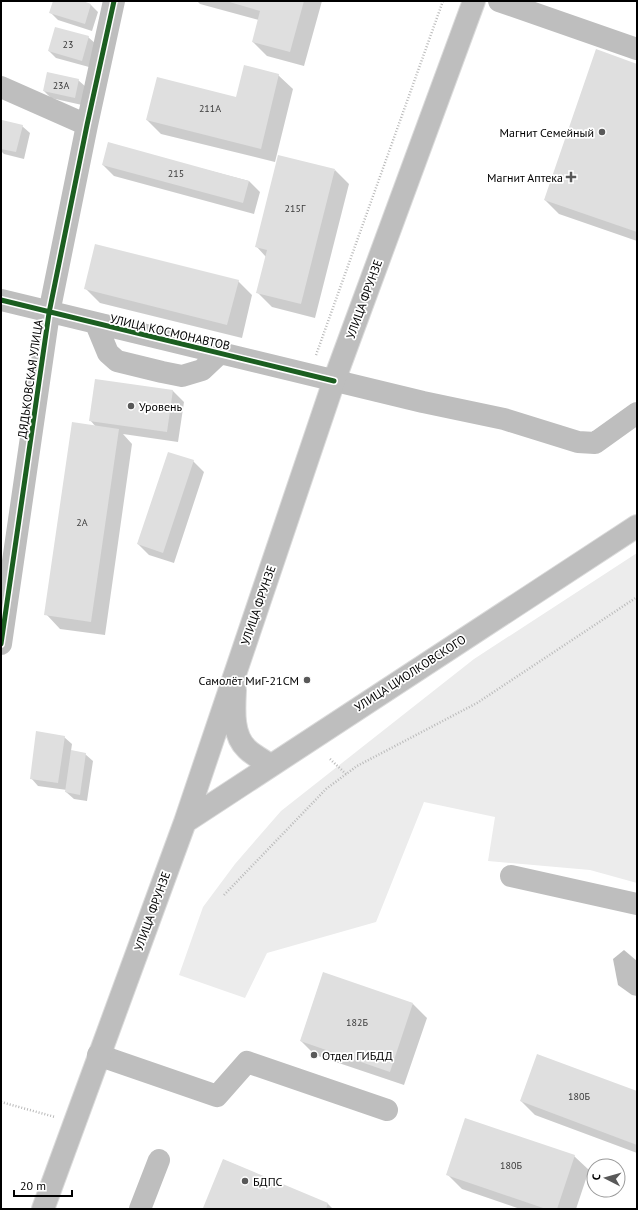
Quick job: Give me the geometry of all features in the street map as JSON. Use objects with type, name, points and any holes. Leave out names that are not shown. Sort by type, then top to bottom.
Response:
[{"type":"main road","name":"ДЯДЬКОВСКАЯ УЛИЦА","points":[[1,644],[50,313],[87,125],[114,1]]},
{"type":"main road","name":"УЛИЦА ФРУНЗЕ","points":[[43,1209],[98,1055],[185,822],[334,381],[474,1]]},
{"type":"main road","points":[[499,1],[637,49]]},
{"type":"main road","points":[[1,87],[87,125]]},
{"type":"main road","name":"УЛИЦА КОСМОНАВТОВ","points":[[1,300],[219,354],[504,419],[578,442],[595,443],[637,413]]},
{"type":"main road","points":[[96,324],[108,353],[117,361],[162,372],[182,376],[202,370],[219,354]]},
{"type":"main road","name":"УЛИЦА ЦИОЛКОВСКОГО","points":[[185,822],[637,526]]},
{"type":"main road","points":[[235,671],[234,714],[238,736],[247,749],[270,765]]},
{"type":"main road","points":[[511,876],[637,904]]},
{"type":"main road","points":[[98,1055],[217,1096],[246,1062],[387,1110]]},
{"type":"main road","points":[[140,1209],[159,1160]]},
{"type":"path","points":[[309,375],[443,1]]},
{"type":"path","points":[[224,895],[326,789],[357,766],[477,703],[637,597]]},
{"type":"path","points":[[330,759],[346,774]]},
{"type":"path","points":[[1,1102],[74,1122]]},
{"type":"shaded area","points":[[637,553],[637,883],[590,870],[488,861],[495,817],[424,802],[376,922],[267,953],[245,998],[179,975],[203,907],[235,864],[281,811],[474,659]]},
{"type":"shaded area","points":[[624,950],[637,961],[637,996],[632,995],[618,985],[613,959]]},
{"type":"building","points":[[53,1],[83,1],[91,4],[85,24],[49,13]]},
{"type":"building","points":[[226,1],[304,1],[290,52],[252,42],[260,11]]},
{"type":"building","points":[[55,27],[89,36],[82,61],[48,51]]},
{"type":"building","name":"Магнит Семейный","points":[[596,49],[637,64],[637,232],[544,200]]},
{"type":"building","points":[[244,65],[279,74],[261,149],[146,120],[157,77],[236,97]]},
{"type":"building","points":[[47,72],[79,79],[75,98],[43,91]]},
{"type":"building","points":[[2,120],[23,125],[16,152],[1,149]]},
{"type":"building","points":[[108,142],[249,181],[243,203],[102,165]]},
{"type":"building","points":[[278,155],[335,169],[301,304],[256,293],[267,250],[255,247]]},
{"type":"building","points":[[95,244],[239,280],[227,325],[84,289]]},
{"type":"building","name":"Уровень","points":[[95,379],[173,390],[167,432],[89,421]]},
{"type":"building","points":[[72,422],[119,429],[91,622],[44,615]]},
{"type":"building","points":[[168,452],[194,460],[163,553],[137,544]]},
{"type":"building","points":[[36,731],[65,736],[58,783],[30,779]]},
{"type":"building","points":[[71,750],[86,753],[80,795],[65,792]]},
{"type":"building","points":[[323,972],[413,1003],[390,1072],[300,1041]]},
{"type":"building","points":[[537,1054],[637,1091],[637,1145],[520,1101]]},
{"type":"building","points":[[465,1118],[575,1155],[557,1209],[546,1209],[446,1175]]},
{"type":"building","name":"БДПС","points":[[223,1159],[328,1203],[326,1209],[203,1208]]},
{"type":"cycle path","points":[[1,644],[49,313],[114,1]]},
{"type":"cycle path","points":[[1,300],[334,381]]},
{"type":"place","name":"Магнит Семейный","points":[[602,132]]},
{"type":"place","name":"Магнит Аптека","points":[[571,177]]},
{"type":"place","name":"Уровень","points":[[131,406]]},
{"type":"place","name":"Самолёт МиГ-21СМ","points":[[307,680]]},
{"type":"place","name":"Отдел ГИБДД","points":[[314,1055]]},
{"type":"place","name":"БДПС","points":[[245,1181]]}]
